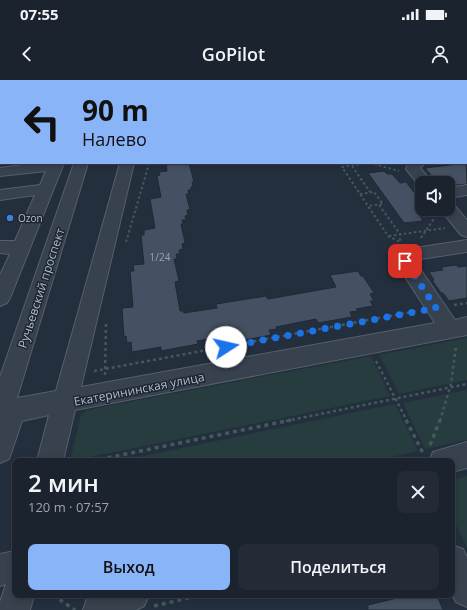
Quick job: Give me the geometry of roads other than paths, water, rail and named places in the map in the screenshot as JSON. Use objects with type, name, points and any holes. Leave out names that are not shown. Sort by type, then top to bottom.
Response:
[{"type":"street","points":[[0,172],[57,164],[0,298]]},
{"type":"street","name":"Ручьевский проспект","points":[[0,450],[4,413],[81,164]]},
{"type":"street","points":[[51,458],[127,164]]},
{"type":"street","points":[[416,164],[413,166],[413,169],[419,176]]},
{"type":"street","points":[[0,195],[47,189]]},
{"type":"street","points":[[455,192],[467,190]]},
{"type":"street","points":[[447,216],[467,231]]},
{"type":"street","points":[[458,333],[436,308],[405,261],[404,248],[467,246]]},
{"type":"street","points":[[0,247],[22,248]]},
{"type":"street","name":"Екатерининская улица","points":[[4,413],[458,333]]},
{"type":"street","points":[[431,455],[467,455]]},
{"type":"street","points":[[455,566],[467,591]]},
{"type":"street","points":[[0,570],[12,568]]},
{"type":"street","points":[[14,610],[17,598]]},
{"type":"street","points":[[99,610],[103,606],[142,601]]},
{"type":"place","name":"Ozon","points":[[10,218]]}]
